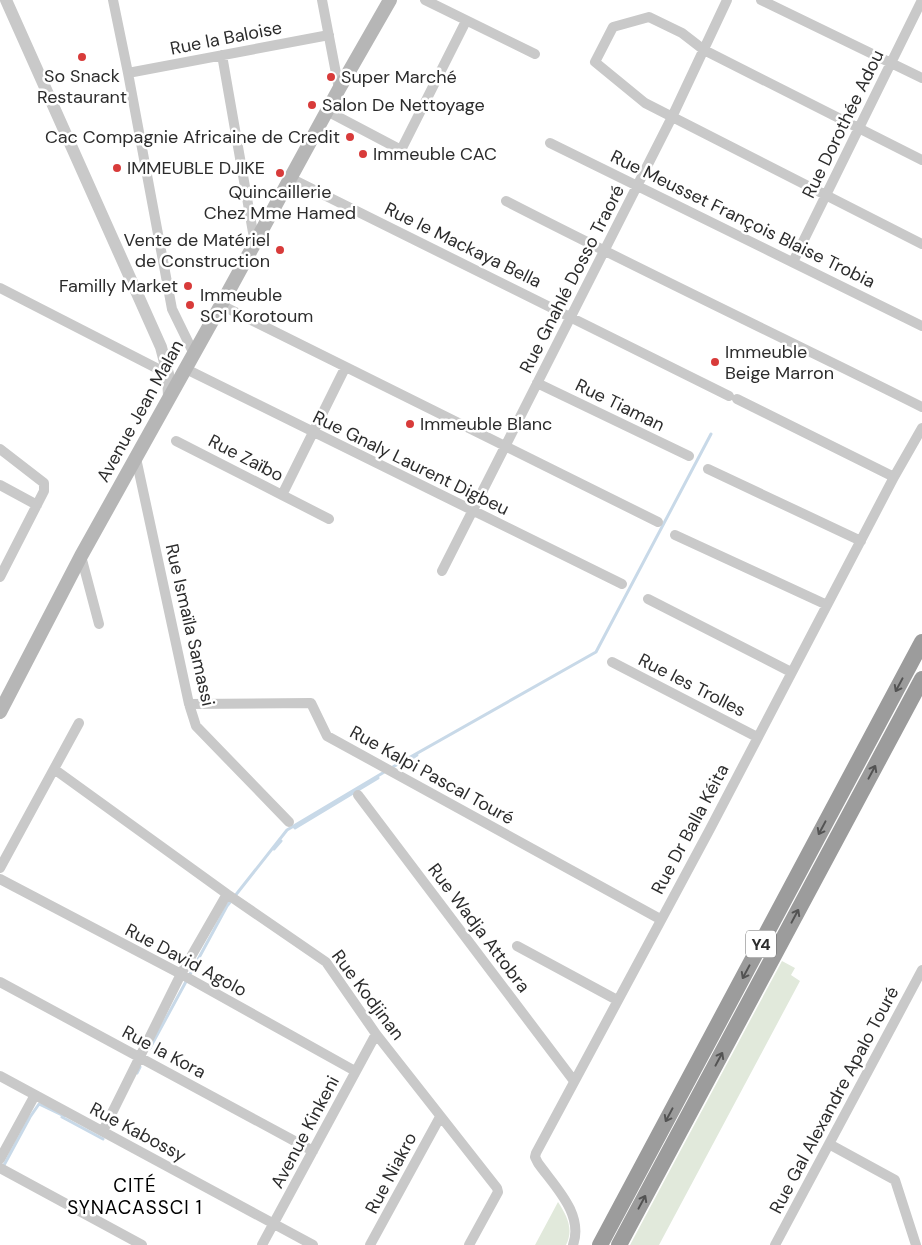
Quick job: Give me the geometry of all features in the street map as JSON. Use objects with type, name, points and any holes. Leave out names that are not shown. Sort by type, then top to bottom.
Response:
[{"type":"highway","name":"Y4","points":[[600,1245],[922,642]]},
{"type":"highway","name":"Y4","points":[[619,1245],[922,679]]},
{"type":"main road","name":"Avenue Jean Malan","points":[[0,712],[81,556],[390,0]]},
{"type":"street","points":[[6,0],[161,347],[168,374],[169,397]]},
{"type":"street","points":[[112,0],[128,73],[172,309],[194,354]]},
{"type":"street","points":[[322,0],[339,89]]},
{"type":"street","points":[[425,0],[535,54]]},
{"type":"street","name":"Rue Gnahlé Dosso Traoré","points":[[442,571],[672,117],[727,0]]},
{"type":"street","points":[[761,0],[922,78]]},
{"type":"street","name":"Rue Dorothée Adou","points":[[793,262],[922,0]]},
{"type":"street","points":[[922,160],[704,50],[682,33],[649,18],[613,27],[595,62],[645,103],[922,244]]},
{"type":"street","points":[[327,112],[402,150],[466,21]]},
{"type":"street","name":"Rue la Baloise","points":[[128,73],[329,35]]},
{"type":"street","points":[[222,55],[255,244]]},
{"type":"street","name":"Rue Meusset François Blaise Trobia","points":[[550,142],[922,326]]},
{"type":"street","name":"Rue le Mackaya Bella","points":[[290,178],[894,477]]},
{"type":"street","points":[[506,201],[922,408]]},
{"type":"street","points":[[0,288],[168,374]]},
{"type":"street","points":[[221,306],[658,522]]},
{"type":"street","name":"Rue Zaïbo","points":[[176,441],[282,496],[345,368]]},
{"type":"street","name":"Rue Gnaly Laurent Digbeu","points":[[186,369],[472,512],[622,584]]},
{"type":"street","name":"Rue Tiaman","points":[[537,383],[689,456]]},
{"type":"street","name":"Rue Dr Balla Kéita","points":[[573,1245],[577,1234],[573,1213],[535,1157],[894,477],[922,428]]},
{"type":"street","points":[[0,449],[44,484],[44,491],[0,577]]},
{"type":"street","name":"Rue Ismaïla Samassi","points":[[136,458],[189,704],[196,726],[289,822]]},
{"type":"street","points":[[708,469],[861,541]]},
{"type":"street","points":[[0,485],[37,505]]},
{"type":"street","points":[[282,496],[329,519]]},
{"type":"street","points":[[675,535],[827,605]]},
{"type":"street","points":[[81,556],[99,624]]},
{"type":"street","points":[[648,599],[791,672]]},
{"type":"street","name":"Rue les Trolles","points":[[612,662],[757,737]]},
{"type":"street","name":"Rue Kalpi Pascal Touré","points":[[189,704],[311,704],[327,736],[660,919]]},
{"type":"street","points":[[0,868],[79,723]]},
{"type":"street","name":"Rue Kodjinan","points":[[54,769],[227,894],[326,962],[376,1034],[498,1190],[469,1245]]},
{"type":"street","name":"Rue Wadja Attobra","points":[[358,796],[574,1081]]},
{"type":"street","name":"Rue David Agolo","points":[[0,879],[181,974],[356,1071]]},
{"type":"street","points":[[103,1131],[181,974],[227,894]]},
{"type":"street","points":[[517,946],[617,1000]]},
{"type":"street","name":"Rue Gal Alexandre Apalo Touré","points":[[775,1245],[922,970]]},
{"type":"street","name":"Rue la Kora","points":[[0,982],[313,1151]]},
{"type":"street","name":"Avenue Kinkeni","points":[[262,1245],[376,1034]]},
{"type":"street","name":"Rue Kabossy","points":[[0,1076],[313,1245]]},
{"type":"street","points":[[0,1158],[35,1095]]},
{"type":"street","name":"Rue Niakro","points":[[370,1245],[440,1117]]},
{"type":"street","points":[[829,1144],[895,1180],[916,1245]]},
{"type":"street","points":[[0,1168],[142,1245]]},
{"type":"shaded area","points":[[782,961],[795,968],[791,975],[800,981],[659,1245],[630,1245]]},
{"type":"shaded area","points":[[558,1202],[564,1212],[569,1228],[566,1245],[535,1245]]},
{"type":"waterway","points":[[391,768],[596,652],[711,434]]},
{"type":"waterway","points":[[403,764],[417,755]]},
{"type":"waterway","points":[[150,1048],[227,906],[287,830],[386,771]]},
{"type":"waterway","points":[[295,828],[378,778]]},
{"type":"waterway","points":[[274,849],[281,841]]},
{"type":"waterway","points":[[137,1073],[140,1067]]},
{"type":"waterway","points":[[3,1167],[39,1104],[64,1116]]},
{"type":"waterway","points":[[62,1117],[103,1139]]},
{"type":"place","name":"So Snack Restaurant","points":[[82,57]]},
{"type":"place","name":"Super Marché","points":[[331,77]]},
{"type":"place","name":"Salon De Nettoyage","points":[[312,105]]},
{"type":"place","name":"Cac Compagnie Africaine de Credit","points":[[350,137]]},
{"type":"place","name":"Immeuble CAC","points":[[363,154]]},
{"type":"place","name":"IMMEUBLE DJIKE","points":[[117,168]]},
{"type":"place","name":"Quincaillerie Chez Mme Hamed","points":[[280,173]]},
{"type":"place","name":"Vente de Matériel de Construction","points":[[280,250]]},
{"type":"place","name":"Familly Market","points":[[188,286]]},
{"type":"place","name":"Immeuble SCI Korotoum","points":[[190,305]]},
{"type":"place","name":"Immeuble Beige Marron","points":[[715,362]]},
{"type":"place","name":"Immeuble Blanc","points":[[410,424]]},
{"type":"district","name":"CITÉ SYNACASSCI 1","points":[[135,1196]]}]
